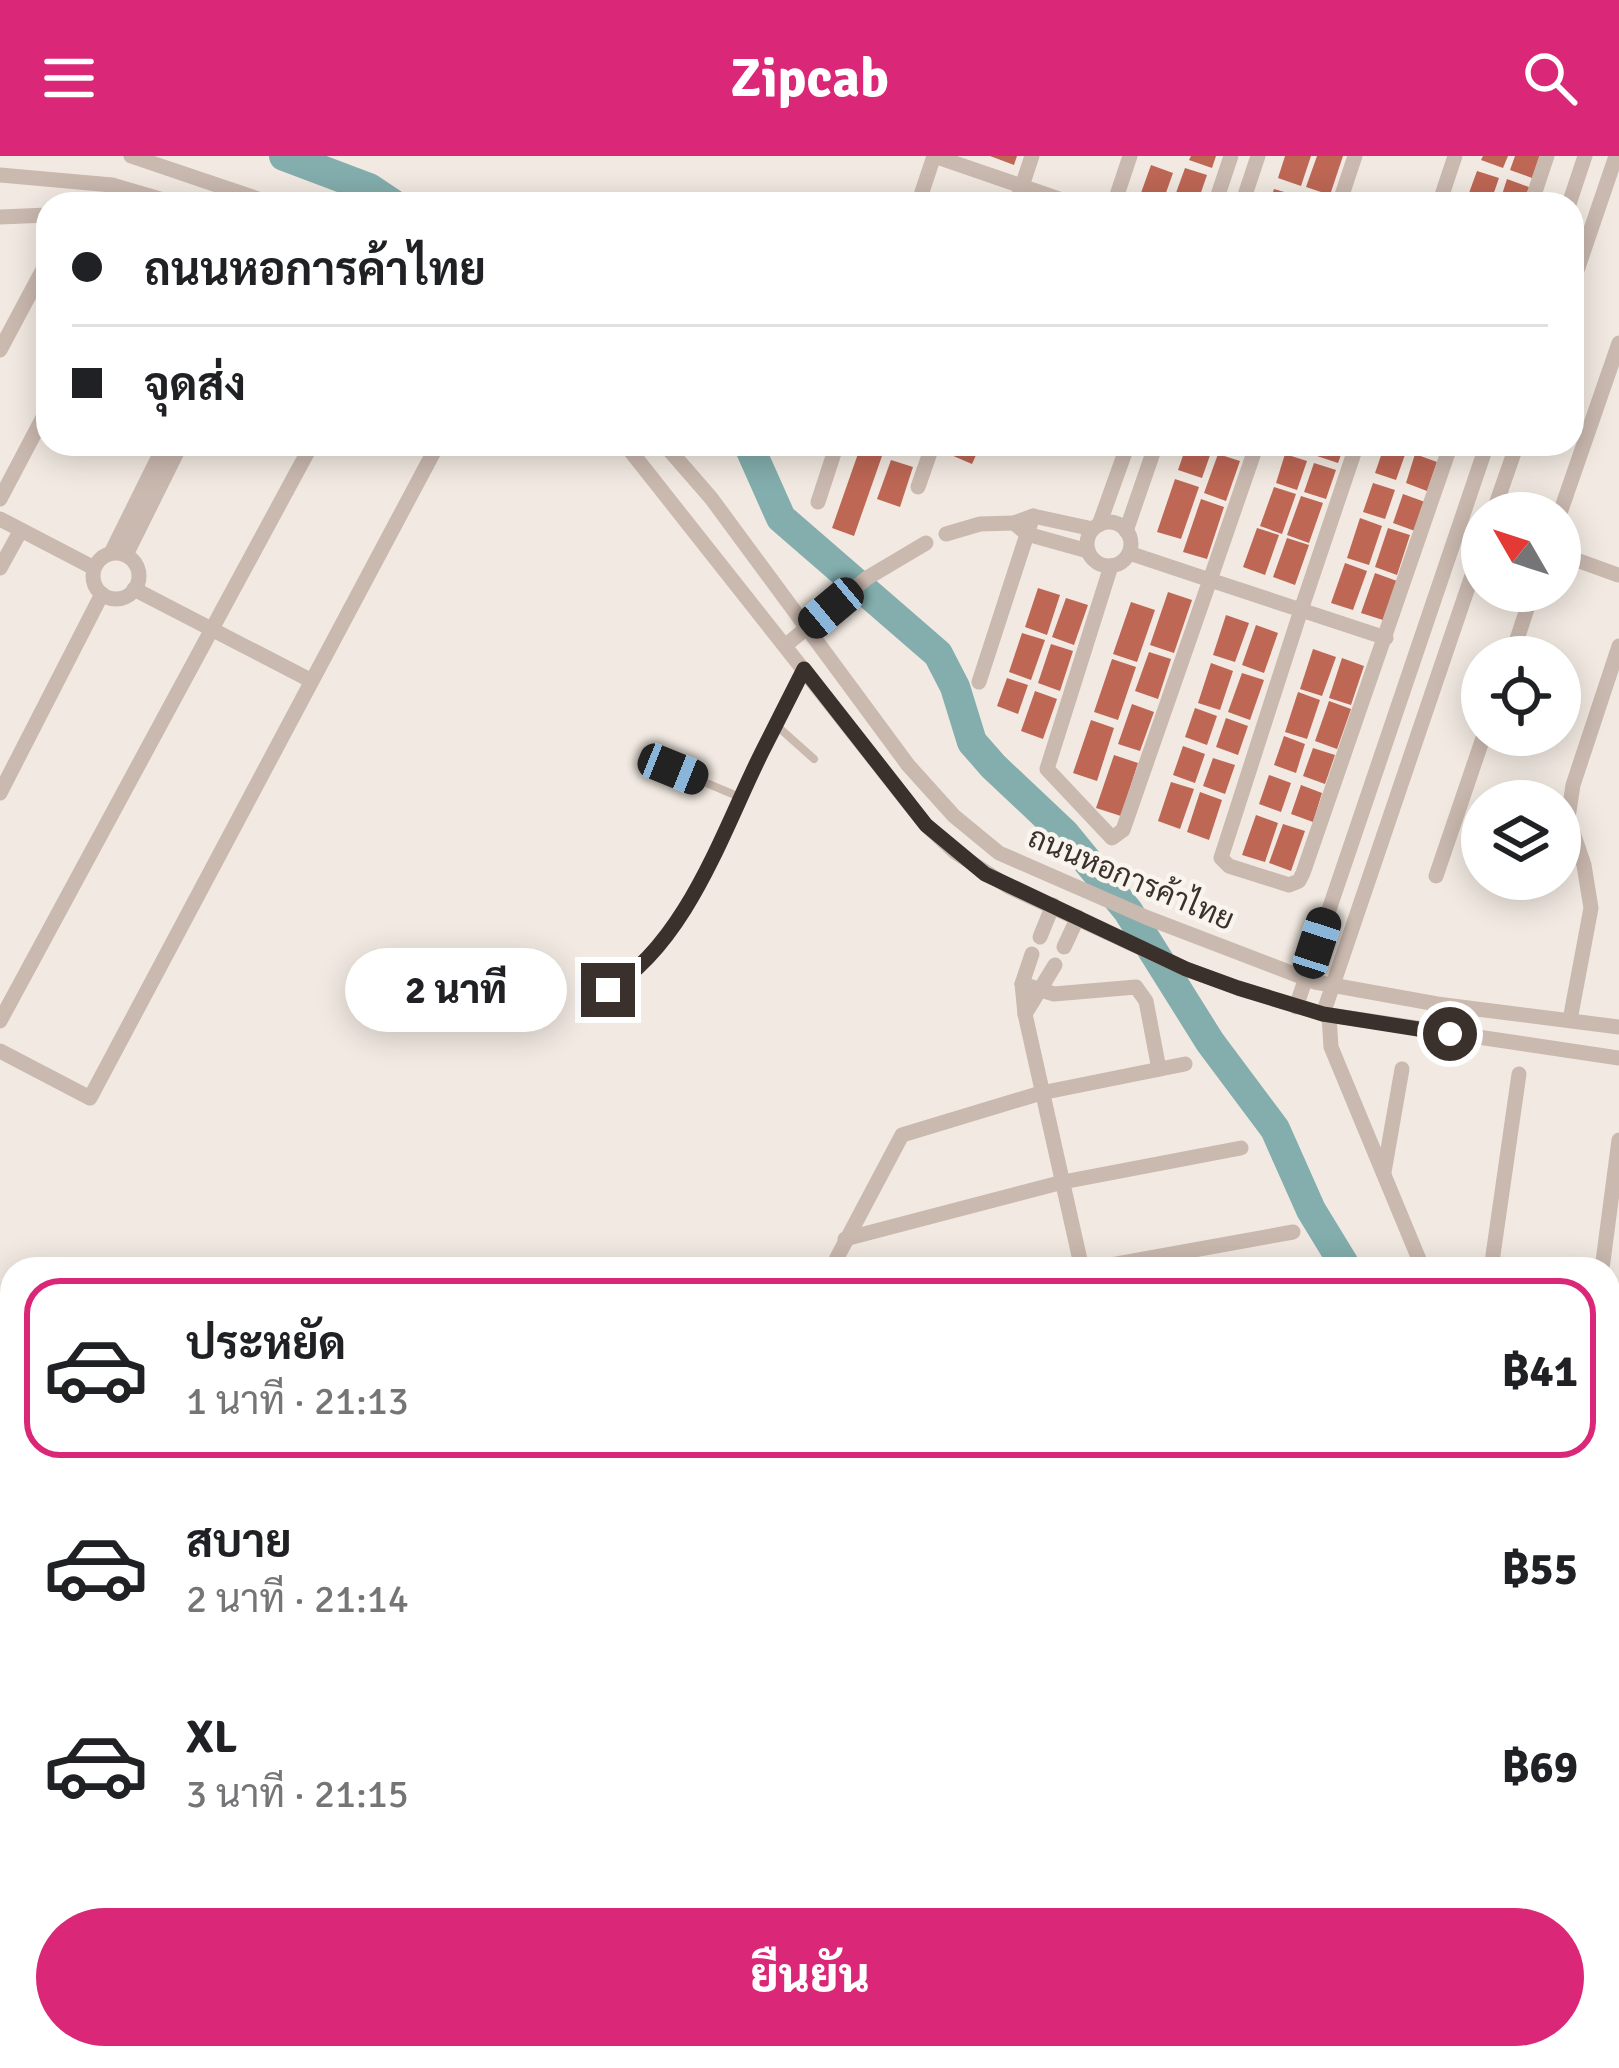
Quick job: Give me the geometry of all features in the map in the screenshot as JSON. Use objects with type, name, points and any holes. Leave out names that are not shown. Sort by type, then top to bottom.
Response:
[{"type":"street","points":[[130,156],[237,192]]},
{"type":"street","points":[[921,192],[934,156],[1039,192]]},
{"type":"street","points":[[1020,192],[1032,156]]},
{"type":"street","points":[[1118,192],[1130,156]]},
{"type":"street","points":[[1218,192],[1231,156]]},
{"type":"street","points":[[1246,192],[1258,156]]},
{"type":"street","points":[[1343,192],[1355,156]]},
{"type":"street","points":[[1443,192],[1455,156]]},
{"type":"street","points":[[1536,192],[1547,156]]},
{"type":"street","points":[[1573,192],[1585,156]]},
{"type":"street","points":[[1584,239],[1616,156]]},
{"type":"street","points":[[0,175],[112,185],[136,192]]},
{"type":"street","points":[[0,217],[36,216]]},
{"type":"street","points":[[0,350],[36,282]]},
{"type":"street","points":[[1584,444],[1619,343]]},
{"type":"street","points":[[0,499],[36,431]]},
{"type":"street","points":[[118,554],[160,456]]},
{"type":"street","points":[[94,568],[118,554],[174,456]]},
{"type":"street","points":[[0,1021],[306,456]]},
{"type":"street","points":[[0,1051],[90,1098],[431,456]]},
{"type":"street","name":"ถนนหอการค้าไทย","points":[[635,456],[926,825],[985,874],[1186,969],[1296,1007],[1619,1058]]},
{"type":"street","name":"ถนนหอการค้าไทย","points":[[674,456],[711,498],[908,765],[954,816],[999,853],[1305,979],[1437,1004],[1619,1027]]},
{"type":"street","points":[[818,502],[833,456]]},
{"type":"street","points":[[918,487],[928,456]]},
{"type":"street","points":[[1088,550],[1124,456]]},
{"type":"street","points":[[1129,553],[1126,531],[1152,456]]},
{"type":"street","points":[[1129,553],[1111,566],[1047,769],[1112,838],[1123,830],[1253,456]]},
{"type":"street","points":[[1354,456],[1222,847],[1221,858],[1228,866],[1289,885],[1299,881],[1447,456]]},
{"type":"street","points":[[1296,1007],[1483,456]]},
{"type":"street","points":[[1500,492],[1513,456]]},
{"type":"street","points":[[1567,492],[1580,456]]},
{"type":"street","points":[[979,682],[1020,528],[1033,516],[1096,527],[1114,523],[1126,531]]},
{"type":"street","points":[[0,519],[94,568]]},
{"type":"street","points":[[946,534],[980,524],[1020,528],[1088,550],[1097,562],[1111,566]]},
{"type":"street","points":[[0,568],[20,530]]},
{"type":"street","points":[[786,645],[867,578],[926,543]]},
{"type":"street","points":[[1129,553],[1386,638]]},
{"type":"street","points":[[118,554],[136,566],[134,589]]},
{"type":"street","points":[[1581,561],[1619,574],[1619,587]]},
{"type":"street","points":[[94,568],[94,582],[102,594],[115,598],[134,589]]},
{"type":"street","points":[[134,589],[310,680]]},
{"type":"street","points":[[0,793],[102,594]]},
{"type":"street","points":[[1419,1257],[1331,1047],[1326,1014],[1330,985],[1461,607]]},
{"type":"street","points":[[1570,1021],[1591,908],[1584,865],[1568,818],[1573,785],[1619,646]]},
{"type":"street","points":[[1436,876],[1477,756]]},
{"type":"street","points":[[1040,937],[1053,905]]},
{"type":"street","points":[[1329,907],[1355,913]]},
{"type":"street","points":[[1114,935],[1142,915]]},
{"type":"street","points":[[1064,947],[1078,917]]},
{"type":"street","points":[[1032,954],[1022,984],[1025,1014],[1083,1257]]},
{"type":"street","points":[[1025,1014],[1055,965]]},
{"type":"street","points":[[1022,984],[1063,994],[1136,987],[1146,1001],[1159,1069]]},
{"type":"street","points":[[837,1257],[902,1135],[1041,1094],[1185,1064]]},
{"type":"street","points":[[1384,1175],[1402,1069]]},
{"type":"street","points":[[1493,1257],[1519,1074]]},
{"type":"street","points":[[1604,1257],[1619,1139]]},
{"type":"street","points":[[845,1239],[1064,1182],[1241,1148]]},
{"type":"street","points":[[1153,1257],[1293,1232]]},
{"type":"lane","points":[[608,990],[632,976],[672,926],[724,839],[804,669]]},
{"type":"lane","points":[[777,726],[814,759]]},
{"type":"lane","points":[[673,769],[742,798]]},
{"type":"building","points":[[990,156],[1017,156],[1014,165]]},
{"type":"building","points":[[1191,156],[1216,156],[1212,168],[1189,160]]},
{"type":"building","points":[[1285,156],[1311,156],[1301,186],[1278,178]]},
{"type":"building","points":[[1317,156],[1343,156],[1331,192],[1306,187]]},
{"type":"building","points":[[1483,156],[1508,156],[1503,168],[1481,160]]},
{"type":"building","points":[[1515,156],[1540,156],[1532,178],[1510,170]]},
{"type":"building","points":[[1151,165],[1173,173],[1166,192],[1141,192]]},
{"type":"building","points":[[1185,168],[1207,175],[1201,192],[1176,192]]},
{"type":"building","points":[[1477,171],[1499,178],[1494,192],[1469,192]]},
{"type":"building","points":[[1507,179],[1529,187],[1527,192],[1503,192]]},
{"type":"building","points":[[857,456],[882,456],[854,536],[832,528]]},
{"type":"building","points":[[1183,456],[1210,456],[1202,478],[1178,470]]},
{"type":"building","points":[[1217,456],[1240,461],[1226,501],[1204,493]]},
{"type":"building","points":[[1284,456],[1307,461],[1297,490],[1276,483]]},
{"type":"building","points":[[1381,456],[1405,456],[1396,480],[1375,473]]},
{"type":"building","points":[[1414,456],[1437,462],[1427,491],[1406,483]]},
{"type":"building","points":[[891,460],[913,467],[900,507],[877,499]]},
{"type":"building","points":[[1314,463],[1336,470],[1326,499],[1304,492]]},
{"type":"building","points":[[1175,479],[1199,487],[1181,539],[1157,532]]},
{"type":"building","points":[[1373,483],[1395,490],[1385,519],[1363,512]]},
{"type":"building","points":[[1274,487],[1296,494],[1282,534],[1260,526]]},
{"type":"building","points":[[1403,494],[1425,502],[1415,531],[1393,523]]},
{"type":"building","points":[[1301,496],[1323,503],[1309,543],[1287,535]]},
{"type":"building","points":[[1201,499],[1224,507],[1207,559],[1183,552]]},
{"type":"building","points":[[1360,518],[1382,526],[1369,565],[1347,558]]},
{"type":"building","points":[[1257,528],[1279,535],[1265,575],[1243,567]]},
{"type":"building","points":[[1388,528],[1410,535],[1397,575],[1375,567]]},
{"type":"building","points":[[1287,538],[1309,545],[1295,585],[1273,577]]},
{"type":"building","points":[[1345,563],[1367,571],[1353,610],[1331,603]]},
{"type":"building","points":[[1375,573],[1397,581],[1383,620],[1361,613]]},
{"type":"building","points":[[1038,588],[1060,595],[1047,635],[1025,627]]},
{"type":"building","points":[[1168,592],[1192,600],[1174,653],[1150,645]]},
{"type":"building","points":[[1066,598],[1088,605],[1074,645],[1052,637]]},
{"type":"building","points":[[1131,602],[1155,610],[1137,662],[1113,654]]},
{"type":"building","points":[[1226,615],[1249,623],[1235,662],[1213,655]]},
{"type":"building","points":[[1256,625],[1278,633],[1264,673],[1242,665]]},
{"type":"building","points":[[1022,633],[1045,640],[1031,680],[1009,672]]},
{"type":"building","points":[[1051,644],[1073,651],[1060,691],[1038,683]]},
{"type":"building","points":[[1313,649],[1336,657],[1322,696],[1300,689]]},
{"type":"building","points":[[1149,652],[1171,659],[1158,699],[1135,691]]},
{"type":"building","points":[[1342,658],[1364,666],[1351,705],[1329,698]]},
{"type":"building","points":[[1112,659],[1136,667],[1118,720],[1094,712]]},
{"type":"building","points":[[1211,663],[1233,671],[1220,710],[1198,703]]},
{"type":"building","points":[[1242,673],[1264,680],[1250,720],[1228,712]]},
{"type":"building","points":[[1007,678],[1028,685],[1018,714],[997,706]]},
{"type":"building","points":[[1035,691],[1057,699],[1043,739],[1021,731]]},
{"type":"building","points":[[1298,692],[1320,700],[1307,739],[1285,732]]},
{"type":"building","points":[[1329,701],[1351,709],[1337,749],[1315,741]]},
{"type":"building","points":[[1132,704],[1154,712],[1140,751],[1118,744]]},
{"type":"building","points":[[1195,708],[1217,716],[1207,745],[1185,737]]},
{"type":"building","points":[[1226,718],[1248,726],[1238,755],[1216,747]]},
{"type":"building","points":[[1091,720],[1114,728],[1097,781],[1073,773]]},
{"type":"building","points":[[1284,736],[1305,744],[1296,773],[1274,765]]},
{"type":"building","points":[[1183,746],[1205,754],[1195,783],[1173,775]]},
{"type":"building","points":[[1313,748],[1335,755],[1325,784],[1303,776]]},
{"type":"building","points":[[1114,755],[1138,763],[1121,816],[1096,808]]},
{"type":"building","points":[[1213,758],[1235,765],[1225,794],[1203,786]]},
{"type":"building","points":[[1269,775],[1291,783],[1281,812],[1259,804]]},
{"type":"building","points":[[1171,782],[1194,789],[1180,829],[1158,821]]},
{"type":"building","points":[[1301,785],[1322,793],[1313,822],[1291,814]]},
{"type":"building","points":[[1200,792],[1222,800],[1209,840],[1187,832]]},
{"type":"building","points":[[1256,815],[1278,823],[1265,862],[1242,855]]},
{"type":"building","points":[[1283,824],[1305,831],[1291,871],[1269,863]]},
{"type":"waterway","points":[[284,156],[375,192]]},
{"type":"waterway","points":[[753,456],[781,518],[938,654],[955,687],[972,742],[1065,834],[1128,911],[1210,1042],[1275,1129],[1311,1210],[1340,1257]]},
{"type":"route","points":[[608,990],[632,976],[672,926],[724,839],[804,669],[926,825],[985,874],[1186,969],[1238,988],[1308,1011],[1450,1034]]}]
